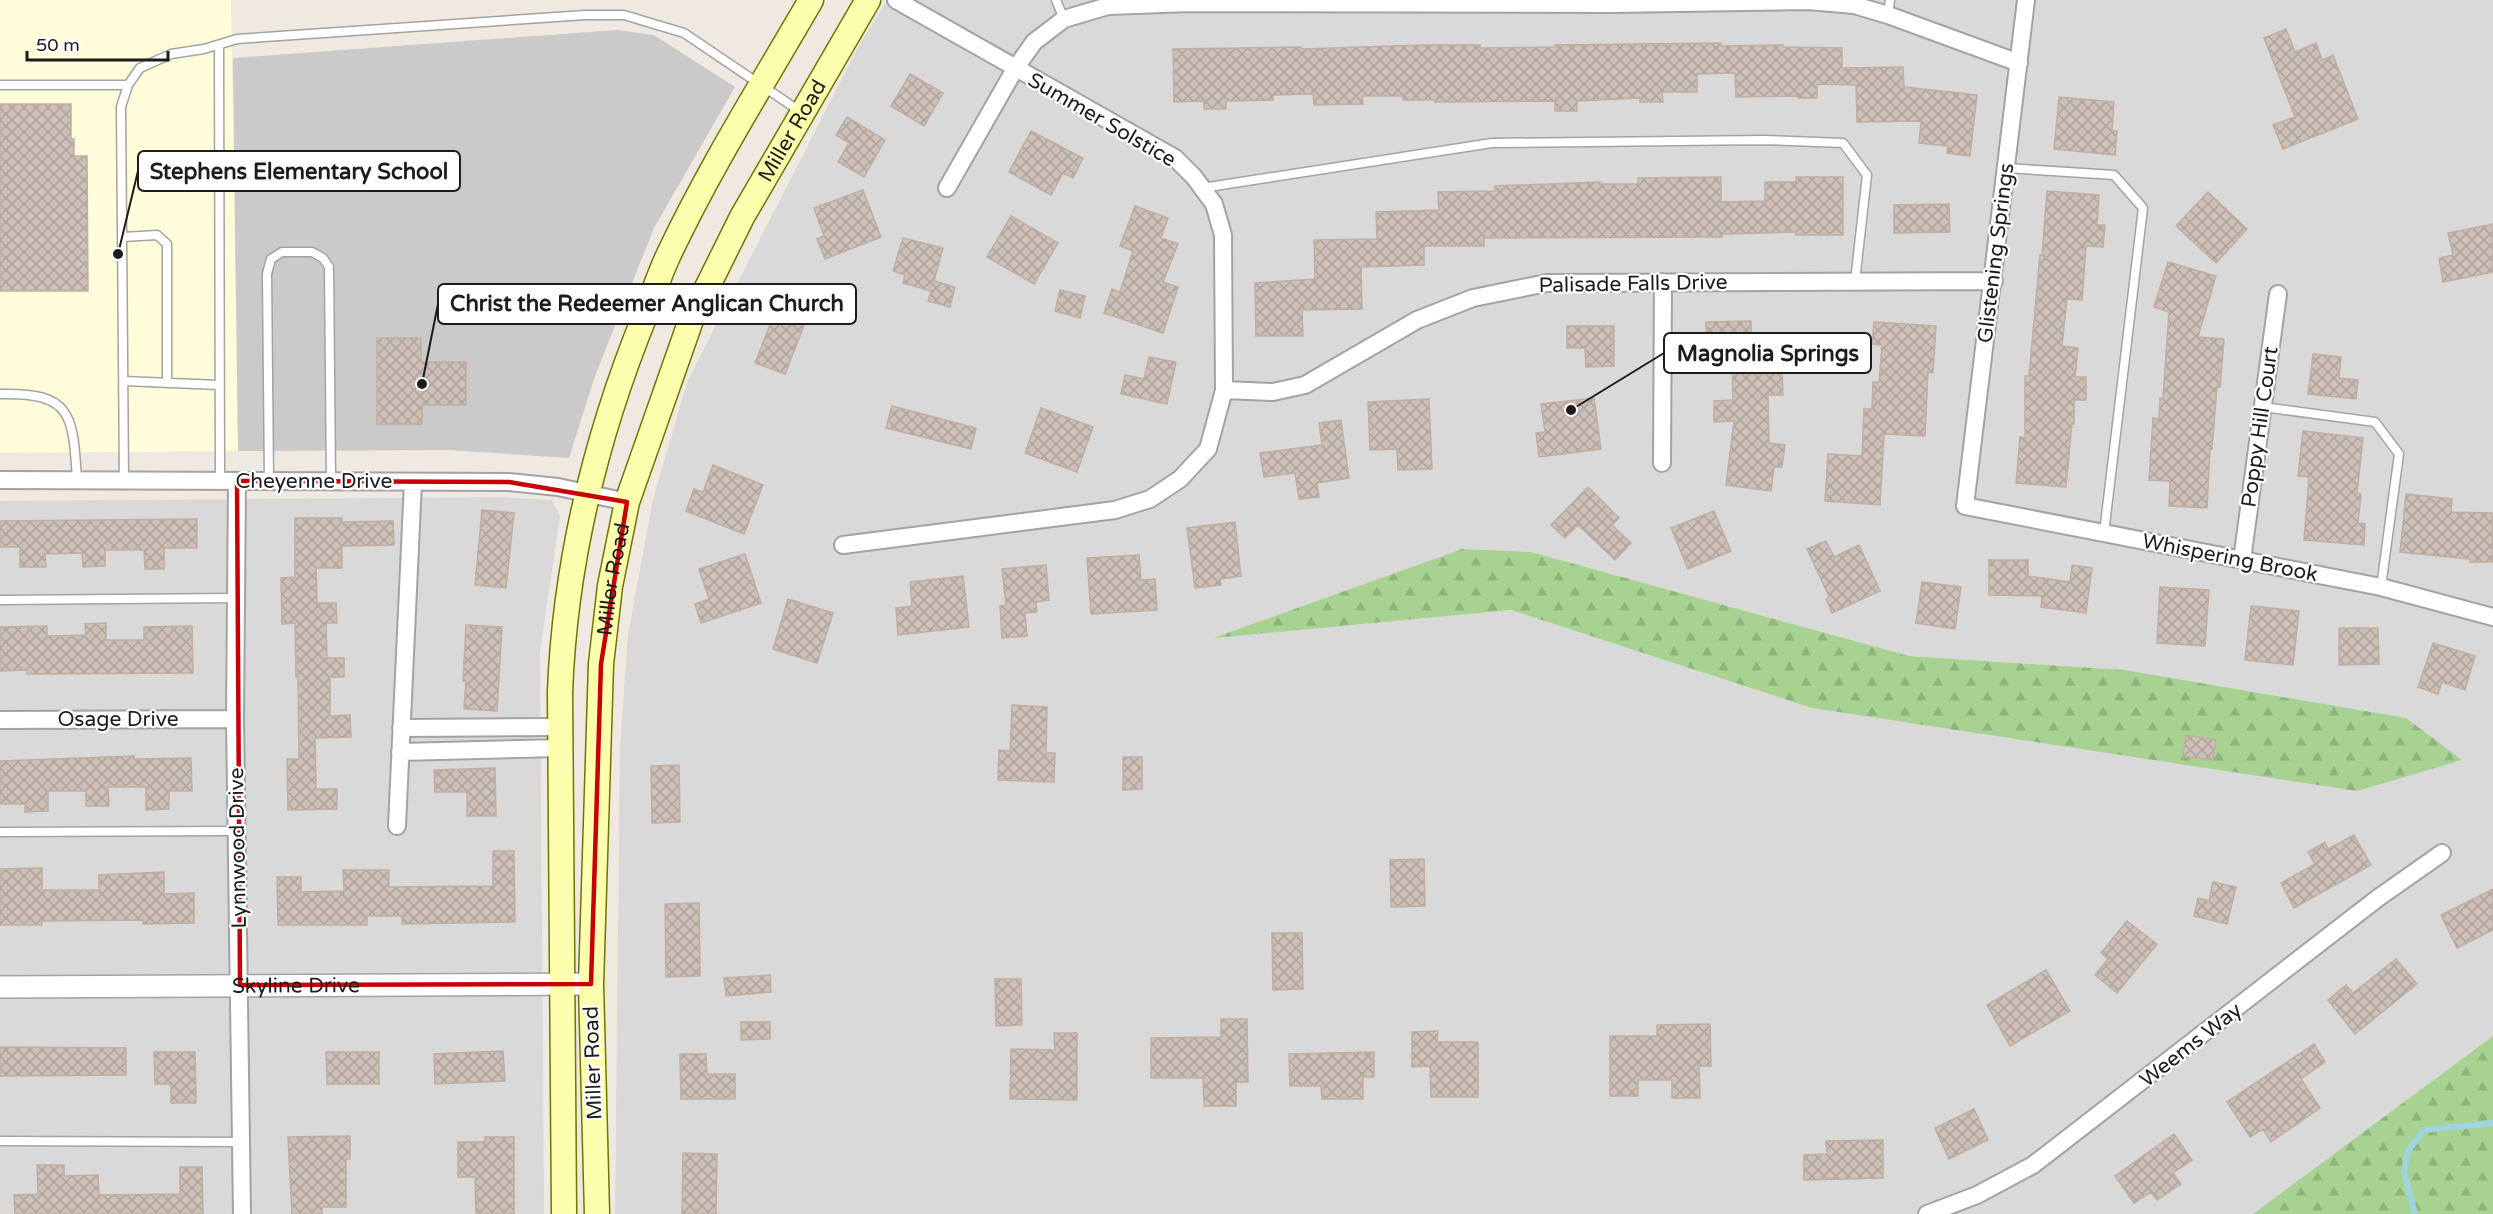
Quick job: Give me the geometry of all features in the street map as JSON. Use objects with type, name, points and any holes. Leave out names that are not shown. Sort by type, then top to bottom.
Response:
[{"type":"main road","name":"Miller Road","points":[[564,1214],[560,737],[562,643],[588,493],[624,368],[669,254],[762,84],[812,0]]},
{"type":"main road","name":"Miller Road","points":[[597,1214],[591,984],[601,664],[610,586],[627,502],[691,320],[741,217],[868,0]]},
{"type":"street","name":"Summer Solstice","points":[[843,545],[1115,510],[1150,499],[1180,479],[1208,449],[1224,390],[1223,236],[1214,204],[1194,177],[1174,158],[896,0]]},
{"type":"street","name":"Glistening Springs","points":[[1965,506],[2026,0]]},
{"type":"street","points":[[947,188],[1015,69],[1034,42],[1064,19],[1108,6],[1190,3],[1613,4],[1808,1],[1889,8],[2019,63]]},
{"type":"street","name":"Palisade Falls Drive","points":[[1224,390],[1273,392],[1305,385],[1417,320],[1473,298],[1547,283],[1994,280]]},
{"type":"street","points":[[1662,463],[1663,282]]},
{"type":"street","name":"Poppy Hill Court","points":[[2242,560],[2278,294]]},
{"type":"street","name":"Cheyenne Drive","points":[[0,480],[509,482],[558,487],[627,502]]},
{"type":"street","name":"Lynnwood Drive","points":[[237,481],[235,719],[242,1214]]},
{"type":"street","points":[[397,826],[413,482]]},
{"type":"street","name":"Whispering Brook","points":[[1965,506],[2381,587],[2493,617]]},
{"type":"street","name":"Osage Drive","points":[[0,720],[235,719]]},
{"type":"street","points":[[401,728],[560,737]]},
{"type":"street","points":[[400,752],[560,737]]},
{"type":"street","name":"Weems Way","points":[[1927,1214],[1977,1195],[2033,1165],[2379,898],[2442,853]]},
{"type":"street","name":"Skyline Drive","points":[[0,987],[591,984]]},
{"type":"lane","points":[[1056,0],[1064,19]]},
{"type":"lane","points":[[124,480],[121,107],[128,85],[140,68],[171,54],[219,45],[237,39],[585,15],[624,15],[684,33],[801,112]]},
{"type":"lane","points":[[219,45],[220,481]]},
{"type":"lane","points":[[0,85],[128,85]]},
{"type":"lane","points":[[1202,188],[1492,143],[1764,141],[1843,143],[1867,175],[1855,281]]},
{"type":"lane","points":[[2007,168],[2115,175],[2143,208],[2104,533]]},
{"type":"lane","points":[[123,237],[158,235],[167,244],[167,383]]},
{"type":"lane","points":[[269,481],[267,274],[272,259],[282,252],[312,252],[323,258],[329,267],[331,481]]},
{"type":"lane","points":[[124,381],[219,385]]},
{"type":"lane","points":[[0,394],[28,393],[48,397],[66,411],[74,435],[77,480]]},
{"type":"lane","points":[[2263,407],[2375,422],[2399,454],[2381,587]]},
{"type":"lane","points":[[0,600],[236,598]]},
{"type":"lane","points":[[0,832],[237,831]]},
{"type":"lane","points":[[0,1142],[242,1142]]},
{"type":"highlighted area","points":[[237,481],[509,482],[627,502],[601,664],[591,984],[240,985]]},
{"type":"shaded area","points":[[0,0],[231,0],[238,451],[0,453]]},
{"type":"shaded area","points":[[887,0],[2493,0],[2493,1036],[2253,1214],[615,1214],[620,747],[628,635],[653,499],[688,380],[857,49]],"holes":[[[1462,549],[1531,552],[1909,656],[2124,670],[1812,708],[1511,610],[1216,637]]]},
{"type":"shaded area","points":[[617,30],[654,35],[735,87],[654,228],[595,376],[569,458],[449,450],[238,451],[233,58]]},
{"type":"shaded area","points":[[501,497],[552,500],[560,516],[540,652],[544,1214],[0,1214],[0,501]]},
{"type":"green space","points":[[1462,549],[1531,552],[1909,656],[2124,670],[2406,718],[2462,760],[2357,791],[1812,708],[1511,610],[1213,638]]},
{"type":"green space","points":[[2493,1036],[2493,1214],[2253,1214]]},
{"type":"building","points":[[2286,29],[2295,52],[2316,43],[2322,60],[2333,55],[2358,119],[2283,149],[2273,125],[2295,117],[2264,38]]},
{"type":"building","points":[[1721,43],[1721,46],[1783,45],[1783,47],[1842,48],[1842,68],[1903,67],[1904,87],[1977,95],[1970,156],[1947,153],[1948,146],[1919,143],[1921,121],[1857,122],[1856,85],[1817,84],[1817,98],[1736,97],[1735,73],[1697,74],[1697,92],[1662,92],[1663,102],[1640,102],[1640,98],[1577,101],[1577,111],[1555,111],[1555,101],[1435,102],[1435,100],[1403,100],[1403,96],[1362,96],[1363,104],[1314,105],[1313,94],[1273,95],[1273,100],[1226,101],[1226,109],[1204,109],[1204,101],[1174,102],[1173,49],[1301,47],[1301,49],[1424,45],[1480,45],[1480,48]]},
{"type":"building","points":[[910,74],[943,93],[924,126],[891,106]]},
{"type":"building","points":[[2059,97],[2114,102],[2112,131],[2117,131],[2115,155],[2054,149]]},
{"type":"building","points":[[0,104],[71,104],[71,139],[74,139],[74,156],[87,156],[88,291],[0,291]]},
{"type":"building","points":[[847,117],[885,140],[864,177],[838,162],[849,143],[836,135]]},
{"type":"building","points":[[1031,131],[1083,158],[1073,178],[1063,173],[1051,195],[1009,172]]},
{"type":"building","points":[[1721,177],[1721,202],[1765,201],[1765,182],[1796,182],[1796,177],[1843,177],[1843,235],[1796,235],[1796,232],[1722,234],[1722,237],[1484,238],[1484,246],[1424,246],[1424,265],[1361,267],[1362,309],[1302,310],[1303,336],[1256,336],[1255,283],[1315,279],[1314,240],[1377,239],[1376,212],[1439,210],[1438,192],[1495,191],[1495,186],[1600,182],[1600,184],[1638,184],[1638,178]]},
{"type":"building","points":[[863,190],[881,237],[825,259],[817,239],[824,236],[814,208]]},
{"type":"building","points":[[2047,191],[2099,195],[2097,225],[2105,225],[2103,247],[2086,246],[2082,300],[2067,299],[2062,346],[2078,348],[2075,377],[2086,377],[2086,400],[2074,400],[2074,424],[2072,424],[2066,487],[2016,483],[2020,437],[2025,438],[2025,376],[2029,376]]},
{"type":"building","points":[[2208,192],[2247,229],[2216,263],[2176,226]]},
{"type":"building","points":[[1949,204],[1950,232],[1894,233],[1894,205]]},
{"type":"building","points":[[1135,206],[1168,218],[1161,238],[1178,244],[1163,282],[1178,287],[1163,333],[1104,313],[1112,289],[1120,292],[1133,251],[1120,246]]},
{"type":"building","points":[[1011,216],[1058,243],[1034,284],[987,257]]},
{"type":"building","points":[[2493,224],[2493,272],[2443,282],[2439,258],[2453,255],[2448,233]]},
{"type":"building","points":[[903,238],[943,248],[934,281],[955,287],[950,307],[928,301],[931,291],[903,283],[905,275],[893,271]]},
{"type":"building","points":[[2168,262],[2216,276],[2198,337],[2224,339],[2220,387],[2217,387],[2212,449],[2210,449],[2207,508],[2169,506],[2170,481],[2149,480],[2153,418],[2159,419],[2160,398],[2163,398],[2169,312],[2154,307]]},
{"type":"building","points":[[1060,290],[1085,296],[1080,318],[1055,311]]},
{"type":"building","points":[[777,307],[807,318],[785,374],[755,363]]},
{"type":"building","points":[[1751,321],[1752,374],[1782,373],[1783,395],[1768,395],[1769,443],[1785,445],[1782,467],[1774,467],[1771,491],[1726,485],[1734,421],[1714,422],[1714,401],[1733,400],[1732,360],[1707,360],[1706,322]]},
{"type":"building","points":[[1874,322],[1936,326],[1933,373],[1928,372],[1925,436],[1884,434],[1880,505],[1825,501],[1828,454],[1862,456],[1864,409],[1872,409],[1873,382],[1879,382],[1882,345],[1872,344]]},
{"type":"building","points":[[1567,326],[1614,326],[1614,366],[1586,367],[1585,348],[1567,348]]},
{"type":"building","points":[[377,338],[421,338],[421,362],[466,362],[466,405],[422,405],[422,424],[377,424]]},
{"type":"building","points":[[2313,354],[2341,357],[2339,378],[2358,380],[2356,399],[2308,394]]},
{"type":"building","points":[[1149,357],[1176,362],[1167,404],[1121,394],[1125,375],[1144,379]]},
{"type":"building","points":[[1594,398],[1601,449],[1539,457],[1536,433],[1545,432],[1541,404]]},
{"type":"building","points":[[1429,399],[1432,469],[1398,470],[1397,449],[1370,450],[1368,402]]},
{"type":"building","points":[[892,406],[976,428],[971,449],[886,428]]},
{"type":"building","points":[[1041,408],[1093,427],[1077,472],[1025,453]]},
{"type":"building","points":[[1341,420],[1349,478],[1317,483],[1319,497],[1299,499],[1295,473],[1264,477],[1260,453],[1322,445],[1319,423]]},
{"type":"building","points":[[2303,431],[2363,438],[2357,493],[2361,494],[2358,523],[2365,524],[2364,545],[2304,540],[2309,477],[2298,476]]},
{"type":"building","points":[[713,465],[763,485],[744,534],[686,511],[694,489],[703,492]]},
{"type":"building","points":[[1588,487],[1619,518],[1612,525],[1631,543],[1615,560],[1578,525],[1565,538],[1551,525]]},
{"type":"building","points":[[2406,494],[2452,499],[2451,512],[2492,513],[2493,562],[2470,562],[2470,559],[2400,552]]},
{"type":"building","points":[[482,510],[514,513],[506,588],[475,585]]},
{"type":"building","points":[[1714,511],[1731,551],[1688,569],[1671,528]]},
{"type":"building","points":[[295,518],[342,518],[342,522],[393,521],[394,545],[342,546],[342,568],[316,568],[317,603],[336,603],[337,623],[326,623],[327,658],[344,658],[344,677],[330,677],[330,716],[350,715],[351,737],[315,738],[316,789],[337,789],[337,809],[288,810],[287,759],[299,759],[298,677],[296,677],[295,623],[282,624],[281,578],[295,577]]},
{"type":"building","points":[[197,519],[197,548],[164,548],[164,569],[145,569],[144,550],[105,550],[105,566],[83,567],[82,553],[45,554],[46,567],[20,567],[20,547],[0,547],[0,521]]},
{"type":"building","points":[[1235,522],[1241,576],[1220,579],[1221,585],[1195,588],[1187,528]]},
{"type":"building","points":[[1826,541],[1834,557],[1859,545],[1880,591],[1832,613],[1826,599],[1829,597],[1807,549]]},
{"type":"building","points":[[745,554],[761,603],[701,623],[695,604],[709,599],[699,569]]},
{"type":"building","points":[[1139,555],[1141,580],[1155,579],[1157,610],[1091,614],[1087,558]]},
{"type":"building","points":[[1989,560],[2028,560],[2028,576],[2070,582],[2072,565],[2092,568],[2086,613],[2041,607],[2042,596],[1989,595]]},
{"type":"building","points":[[1046,565],[1049,600],[1036,602],[1037,612],[1025,613],[1027,636],[1002,638],[1000,606],[1006,605],[1002,569]]},
{"type":"building","points":[[963,576],[969,627],[898,635],[896,608],[912,606],[910,582]]},
{"type":"building","points":[[1922,582],[1961,587],[1955,629],[1916,623]]},
{"type":"building","points":[[2160,587],[2209,590],[2205,646],[2157,643]]},
{"type":"building","points":[[788,599],[833,613],[817,663],[773,649]]},
{"type":"building","points":[[2251,606],[2299,611],[2293,665],[2245,660]]},
{"type":"building","points":[[106,623],[106,640],[144,640],[144,627],[192,626],[193,673],[27,674],[27,670],[0,671],[0,627],[47,626],[47,636],[86,635],[85,624]]},
{"type":"building","points":[[466,625],[502,627],[497,711],[464,709]]},
{"type":"building","points":[[2339,628],[2378,628],[2379,664],[2339,665]]},
{"type":"building","points":[[2433,643],[2475,656],[2465,690],[2442,682],[2438,694],[2418,687]]},
{"type":"building","points":[[1012,705],[1047,707],[1046,753],[1055,753],[1054,782],[998,780],[999,750],[1010,751]]},
{"type":"building","points":[[2186,735],[2216,740],[2213,760],[2183,756]]},
{"type":"building","points":[[134,756],[134,759],[191,758],[192,791],[169,791],[169,809],[146,810],[146,787],[108,787],[109,806],[86,806],[86,791],[48,791],[48,811],[25,812],[25,804],[0,804],[0,761]]},
{"type":"building","points":[[1123,757],[1142,757],[1142,789],[1123,790]]},
{"type":"building","points":[[679,765],[680,822],[652,823],[651,766]]},
{"type":"building","points":[[495,768],[496,816],[467,816],[467,792],[435,792],[434,770]]},
{"type":"building","points":[[2354,835],[2371,865],[2294,908],[2281,883],[2315,864],[2308,852],[2325,842],[2328,849]]},
{"type":"building","points":[[493,851],[514,851],[515,922],[402,924],[402,916],[367,916],[367,925],[278,925],[277,877],[301,877],[301,892],[344,891],[343,870],[389,870],[389,887],[493,886]]},
{"type":"building","points":[[1424,859],[1425,906],[1391,907],[1390,860]]},
{"type":"building","points":[[42,868],[42,890],[99,890],[99,875],[164,872],[164,894],[194,893],[194,923],[143,924],[143,920],[42,921],[42,925],[0,925],[0,869]]},
{"type":"building","points":[[2213,882],[2236,887],[2227,924],[2194,916],[2198,898],[2209,901]]},
{"type":"building","points":[[2493,889],[2493,930],[2457,948],[2441,915]]},
{"type":"building","points":[[699,903],[700,976],[666,977],[665,904]]},
{"type":"building","points":[[2127,921],[2157,944],[2117,993],[2095,975],[2108,959],[2101,953]]},
{"type":"building","points":[[1272,933],[1302,933],[1303,989],[1273,990]]},
{"type":"building","points":[[2396,959],[2417,984],[2355,1034],[2328,1000],[2346,985],[2353,993]]},
{"type":"building","points":[[2046,970],[2070,1011],[2010,1046],[1987,1005]]},
{"type":"building","points":[[770,975],[771,992],[726,996],[724,978]]},
{"type":"building","points":[[995,979],[1021,979],[1022,1025],[996,1026]]},
{"type":"building","points":[[1221,1019],[1247,1019],[1248,1082],[1236,1082],[1236,1106],[1204,1106],[1203,1078],[1151,1078],[1151,1038],[1221,1037]]},
{"type":"building","points":[[741,1022],[770,1022],[770,1039],[741,1040]]},
{"type":"building","points":[[1710,1024],[1711,1066],[1699,1066],[1700,1098],[1672,1098],[1672,1080],[1638,1080],[1638,1096],[1610,1096],[1610,1036],[1657,1036],[1657,1025]]},
{"type":"building","points":[[1438,1031],[1437,1042],[1478,1042],[1478,1097],[1431,1097],[1430,1066],[1412,1067],[1412,1032]]},
{"type":"building","points":[[1054,1033],[1077,1033],[1077,1100],[1010,1099],[1011,1049],[1055,1050]]},
{"type":"building","points":[[2314,1044],[2325,1062],[2301,1079],[2320,1108],[2271,1142],[2263,1129],[2250,1137],[2227,1102]]},
{"type":"building","points":[[0,1047],[126,1048],[126,1075],[0,1076]]},
{"type":"building","points":[[503,1051],[505,1081],[435,1084],[434,1054]]},
{"type":"building","points":[[154,1052],[195,1052],[196,1103],[171,1103],[171,1084],[155,1084]]},
{"type":"building","points":[[326,1052],[379,1052],[379,1084],[327,1084]]},
{"type":"building","points":[[1374,1052],[1374,1077],[1363,1077],[1363,1099],[1322,1099],[1321,1086],[1290,1086],[1289,1054]]},
{"type":"building","points":[[680,1054],[706,1054],[707,1074],[735,1074],[735,1099],[681,1099]]},
{"type":"building","points":[[1974,1109],[1988,1140],[1949,1159],[1935,1128]]},
{"type":"building","points":[[2174,1134],[2192,1160],[2173,1173],[2181,1184],[2157,1200],[2151,1192],[2134,1203],[2115,1176]]},
{"type":"building","points":[[350,1136],[350,1159],[346,1159],[346,1207],[322,1207],[322,1214],[292,1214],[288,1137]]},
{"type":"building","points":[[485,1137],[514,1137],[514,1214],[476,1214],[475,1177],[458,1177],[458,1142],[485,1142]]},
{"type":"building","points":[[1883,1140],[1883,1178],[1804,1180],[1804,1155],[1827,1154],[1826,1141]]},
{"type":"building","points":[[683,1153],[717,1154],[716,1214],[682,1214]]},
{"type":"building","points":[[37,1165],[64,1165],[64,1176],[98,1175],[99,1195],[180,1194],[180,1167],[202,1167],[203,1214],[15,1214],[14,1195],[38,1194]]},
{"type":"waterway","points":[[2415,1214],[2404,1172],[2408,1151],[2424,1130],[2493,1123]]},
{"type":"place","name":"Stephens Elementary School","points":[[118,254]]},
{"type":"place","name":"Christ the Redeemer Anglican Church","points":[[422,384]]},
{"type":"place","name":"Magnolia Springs","points":[[1571,410]]}]
